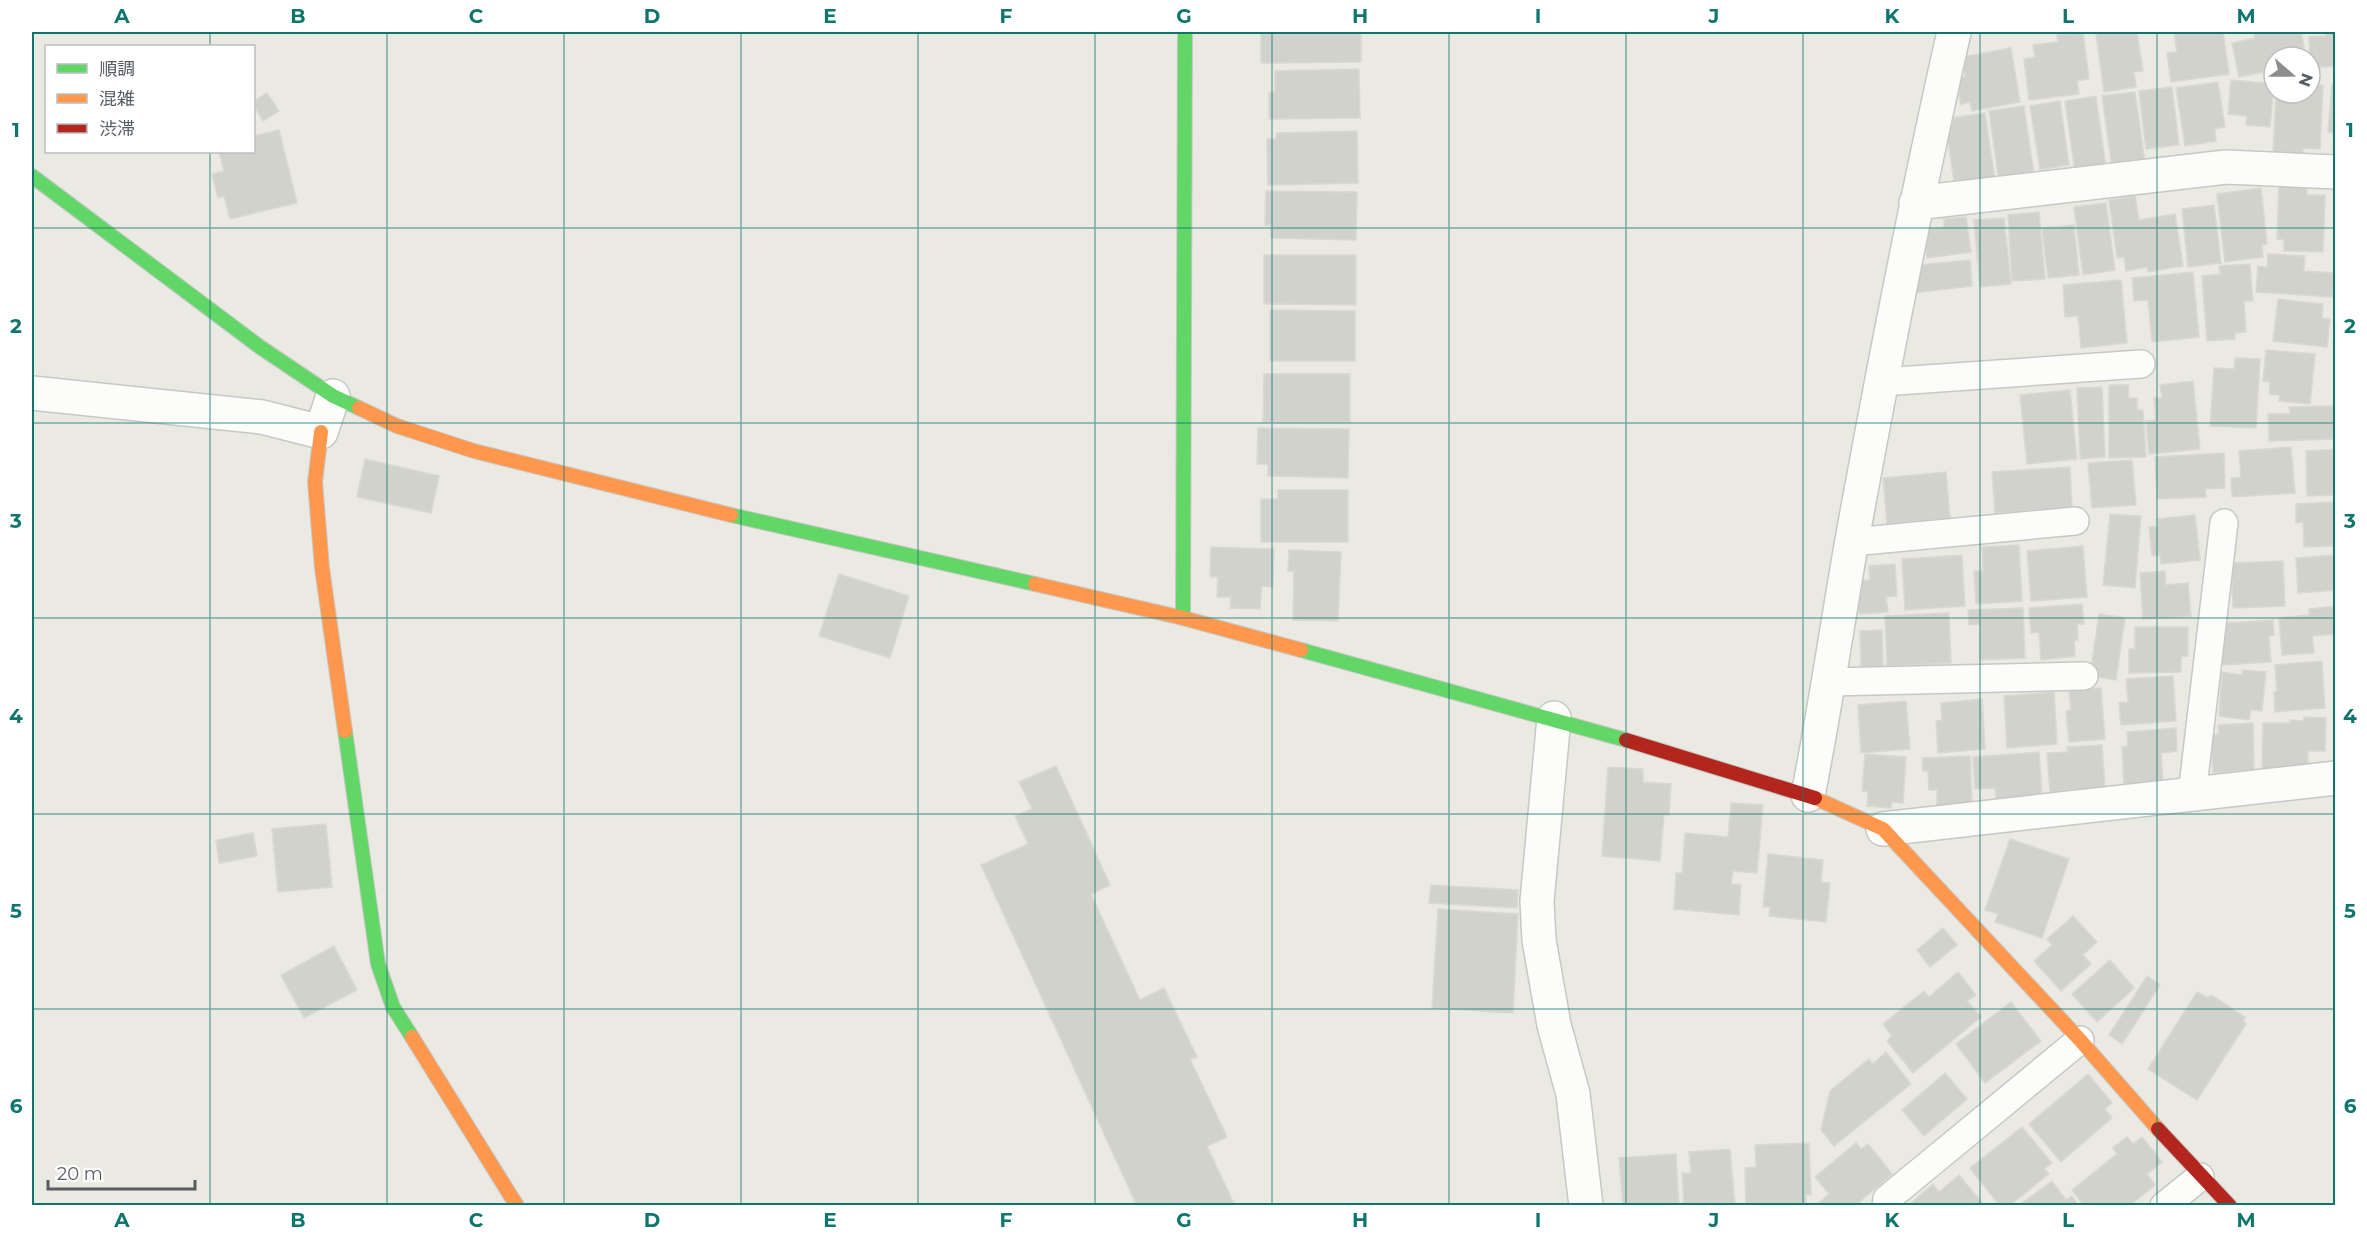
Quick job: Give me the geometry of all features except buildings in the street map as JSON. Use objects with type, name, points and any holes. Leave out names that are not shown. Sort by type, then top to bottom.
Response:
[{"type":"street","points":[[1183,618],[1185,32]]},
{"type":"street","points":[[1808,795],[1830,682],[1852,542],[1916,203],[1954,32]]},
{"type":"street","points":[[1916,203],[2226,167],[2336,172]]},
{"type":"street","points":[[32,176],[260,347],[333,396],[398,426],[474,452],[650,496],[1183,618],[1554,718],[1808,795],[1883,829],[2080,1040],[2200,1177],[2230,1206]]},
{"type":"street","points":[[32,393],[262,417],[321,432]]},
{"type":"street","points":[[333,396],[321,432],[315,482],[322,568],[378,964],[393,1007],[517,1206]]},
{"type":"street","points":[[1554,718],[1537,901],[1539,940],[1554,1025],[1573,1094],[1586,1206]]},
{"type":"street","points":[[1883,829],[2336,778]]},
{"type":"lane","points":[[1882,382],[2141,364]]},
{"type":"lane","points":[[1852,542],[2075,521]]},
{"type":"lane","points":[[2192,795],[2224,523]]},
{"type":"lane","points":[[1830,682],[2084,676]]},
{"type":"lane","points":[[1886,1206],[1887,1199],[2080,1040]]},
{"type":"lane","points":[[2164,1206],[2200,1177]]},
{"type":"traffic: fast","points":[[1183,618],[1185,32]]},
{"type":"traffic: fast","points":[[32,176],[260,347],[333,396],[359,408]]},
{"type":"traffic: fast","points":[[731,515],[1035,584]]},
{"type":"traffic: fast","points":[[1301,650],[1626,740]]},
{"type":"traffic: fast","points":[[345,731],[378,964],[393,1007],[412,1037]]},
{"type":"traffic: slow","points":[[359,408],[397,426],[474,451],[731,515]]},
{"type":"traffic: slow","points":[[321,432],[315,482],[322,568],[345,731]]},
{"type":"traffic: slow","points":[[1035,584],[1183,618],[1301,650]]},
{"type":"traffic: slow","points":[[1815,798],[1883,829],[2080,1040],[2158,1129]]},
{"type":"traffic: slow","points":[[412,1037],[517,1206]]},
{"type":"traffic: jam","points":[[1626,740],[1815,798]]},
{"type":"traffic: jam","points":[[2158,1129],[2230,1206]]}]
